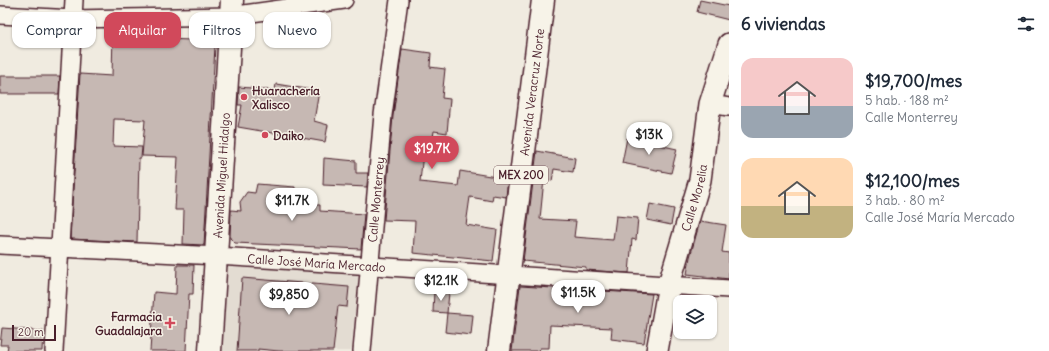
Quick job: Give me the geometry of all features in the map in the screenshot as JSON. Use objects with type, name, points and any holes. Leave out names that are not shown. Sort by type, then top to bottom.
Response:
[{"type":"highway","name":"Avenida Veracruz Norte","points":[[500,351],[508,274],[543,0]]},
{"type":"highway","name":"Avenida Miguel Hidalgo","points":[[210,351],[231,8]]},
{"type":"street","points":[[73,12],[74,0]]},
{"type":"street","points":[[96,17],[344,0]]},
{"type":"street","name":"Calle Monterrey","points":[[362,351],[383,115],[398,0]]},
{"type":"street","points":[[0,15],[12,16]]},
{"type":"street","name":"Calle Morelia","points":[[657,351],[669,284],[720,106],[729,44]]},
{"type":"street","points":[[54,351],[71,48]]},
{"type":"street","name":"Calle José María Mercado","points":[[0,245],[217,256],[729,289]]},
{"type":"shaded area","points":[[228,267],[359,273],[351,351],[221,351]]},
{"type":"building","points":[[700,0],[729,6],[729,20],[697,12]]},
{"type":"building","points":[[181,40],[189,40],[189,48],[215,48],[204,245],[183,244],[184,210],[175,210],[178,157],[142,156],[145,120],[114,119],[113,146],[142,147],[141,158],[139,158],[137,242],[70,239],[80,74],[112,76],[113,48],[181,48]]},
{"type":"building","points":[[402,49],[431,53],[430,67],[445,69],[442,98],[450,99],[447,133],[434,131],[432,144],[424,143],[420,182],[458,186],[460,171],[508,179],[506,197],[493,195],[492,201],[470,197],[466,225],[497,230],[493,261],[413,253],[415,221],[384,220],[393,116]]},
{"type":"building","points":[[0,76],[60,76],[59,94],[0,94]]},
{"type":"building","points":[[276,84],[319,91],[314,121],[328,125],[325,142],[238,127],[242,105],[238,105],[239,87],[275,90]]},
{"type":"building","points":[[627,138],[677,149],[671,173],[622,163]]},
{"type":"building","points":[[537,151],[575,158],[573,172],[554,169],[552,181],[544,179],[540,219],[576,221],[574,237],[613,240],[616,216],[638,218],[636,240],[632,239],[629,273],[586,270],[586,267],[523,261]]},
{"type":"building","points":[[324,158],[356,161],[356,173],[368,173],[367,187],[323,185]]},
{"type":"building","points":[[257,184],[295,187],[294,204],[320,205],[320,211],[364,214],[361,249],[235,243],[230,238],[231,210],[241,211],[240,202],[247,192],[255,193]]},
{"type":"building","points":[[650,204],[674,209],[671,225],[647,220]]},
{"type":"building","points":[[700,221],[726,225],[722,252],[729,253],[729,279],[687,274]]},
{"type":"building","name":"Farmacia Guadalajara","points":[[177,265],[194,265],[193,294],[189,294],[186,351],[150,351],[154,292],[176,294]]},
{"type":"building","points":[[242,278],[349,287],[347,307],[338,306],[333,351],[279,351],[258,349],[258,351],[237,351]]},
{"type":"building","points":[[520,286],[652,294],[644,343],[611,339],[612,328],[550,325],[549,348],[540,348],[539,351],[512,351]]},
{"type":"building","points":[[434,291],[449,293],[447,313],[433,312]]},
{"type":"building","points":[[447,313],[473,315],[471,335],[445,332]]},
{"type":"building","points":[[2,328],[43,331],[42,351],[7,351],[8,345],[0,345]]},
{"type":"place","name":"Huarachería Xalisco","points":[[244,97]]},
{"type":"place","name":"Daiko","points":[[265,135]]},
{"type":"place","name":"Farmacia Guadalajara","points":[[170,323]]}]
